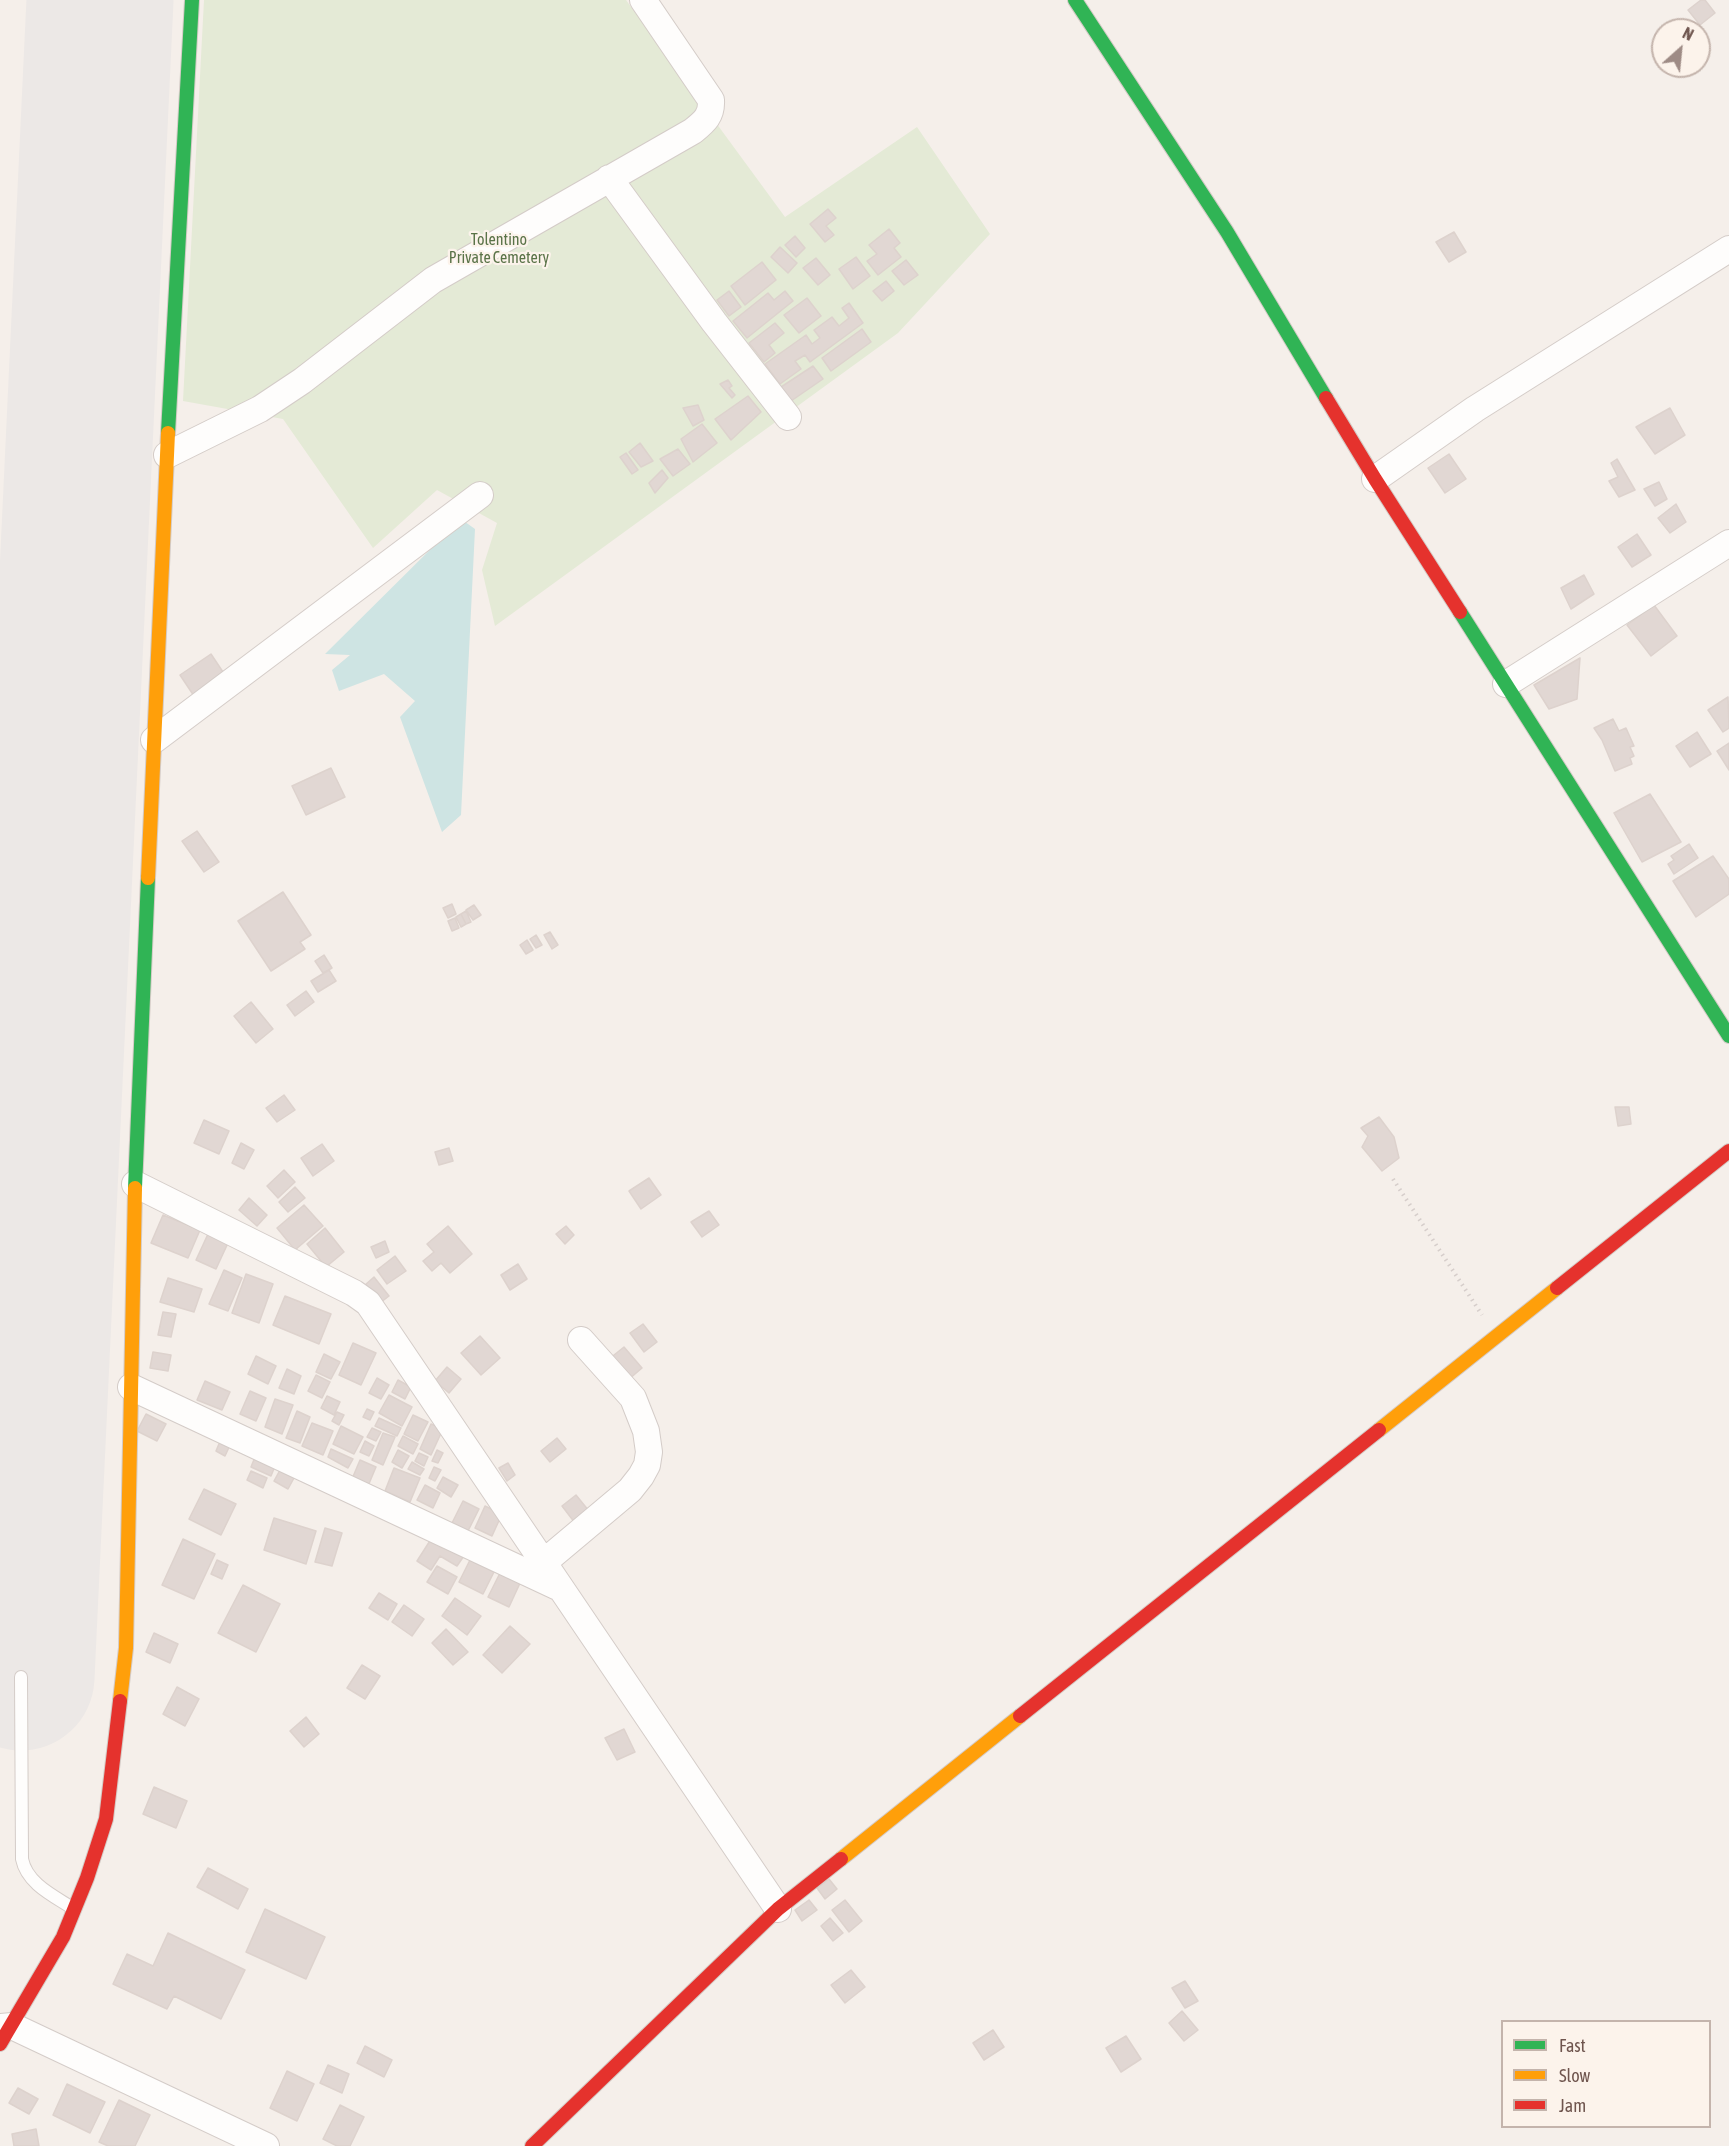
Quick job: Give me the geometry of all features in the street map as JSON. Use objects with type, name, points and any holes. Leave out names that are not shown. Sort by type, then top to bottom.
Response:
[{"type":"street","points":[[192,0],[167,455],[135,1184],[126,1648],[106,1819],[75,1910],[63,1937],[4,2032],[266,2146]]},
{"type":"street","points":[[167,455],[260,409],[302,381],[433,280],[693,131],[708,118],[711,111],[711,100],[643,0]]},
{"type":"street","points":[[1075,0],[1227,232],[1376,479],[1729,1036]]},
{"type":"street","points":[[609,178],[788,417]]},
{"type":"street","points":[[1376,479],[1475,409],[1729,249]]},
{"type":"street","points":[[154,740],[480,495]]},
{"type":"street","points":[[1506,684],[1729,543]]},
{"type":"street","points":[[532,2146],[778,1909],[1729,1151]]},
{"type":"street","points":[[135,1184],[354,1293],[368,1303],[778,1909]]},
{"type":"street","points":[[543,1563],[630,1490],[641,1476],[649,1459],[646,1431],[633,1398],[581,1340]]},
{"type":"street","points":[[131,1387],[560,1588]]},
{"type":"lane","points":[[21,1677],[22,1859],[24,1870],[46,1892],[75,1910]]},
{"type":"path","points":[[1393,1179],[1496,1336]]},
{"type":"green space","name":"Tolentino Private Cemetery","points":[[204,0],[626,0],[785,217],[917,127],[990,234],[898,333],[495,626],[482,570],[497,523],[437,490],[373,548],[283,419],[183,401]]},
{"type":"shaded area","points":[[461,519],[475,529],[461,815],[442,832],[400,717],[415,701],[384,674],[339,691],[332,670],[350,655],[325,654]]},
{"type":"building","points":[[1701,0],[1705,0],[1715,13],[1709,18],[1694,18],[1688,10]]},
{"type":"building","points":[[828,209],[836,218],[826,226],[834,235],[825,242],[810,224]]},
{"type":"building","points":[[889,229],[900,243],[894,248],[901,257],[878,275],[867,261],[877,254],[869,245]]},
{"type":"building","points":[[1454,232],[1466,252],[1449,262],[1436,242]]},
{"type":"building","points":[[795,236],[805,248],[796,257],[785,245]]},
{"type":"building","points":[[780,247],[797,263],[788,273],[771,257]]},
{"type":"building","points":[[856,257],[870,276],[853,289],[839,269]]},
{"type":"building","points":[[816,258],[830,275],[818,285],[803,268]]},
{"type":"building","points":[[906,260],[918,275],[904,285],[892,271]]},
{"type":"building","points":[[762,262],[776,280],[745,305],[731,286]]},
{"type":"building","points":[[886,281],[894,291],[882,301],[873,291]]},
{"type":"building","points":[[729,291],[741,307],[729,316],[717,300]]},
{"type":"building","points":[[785,291],[793,301],[747,338],[733,321],[768,293],[774,300]]},
{"type":"building","points":[[807,298],[821,316],[799,333],[784,315]]},
{"type":"building","points":[[849,303],[863,323],[810,362],[805,355],[795,361],[801,369],[780,384],[765,364],[806,335],[812,344],[820,338],[814,330],[832,317],[839,326],[849,318],[842,308]]},
{"type":"building","points":[[775,323],[784,333],[769,345],[775,353],[764,362],[749,343]]},
{"type":"building","points":[[862,329],[871,342],[831,371],[822,358]]},
{"type":"building","points":[[813,366],[823,379],[791,401],[781,387]]},
{"type":"building","points":[[728,380],[732,386],[729,388],[735,395],[732,398],[720,384]]},
{"type":"building","points":[[748,396],[761,412],[731,440],[715,419]]},
{"type":"building","points":[[698,405],[704,420],[693,426],[683,408]]},
{"type":"building","points":[[1670,408],[1685,435],[1655,454],[1636,427]]},
{"type":"building","points":[[702,424],[717,443],[693,462],[681,439]]},
{"type":"building","points":[[640,443],[653,461],[641,467],[629,452]]},
{"type":"building","points":[[678,449],[690,464],[673,476],[660,459]]},
{"type":"building","points":[[626,453],[638,470],[632,474],[620,457]]},
{"type":"building","points":[[1449,454],[1466,479],[1445,493],[1428,468]]},
{"type":"building","points":[[1617,459],[1635,490],[1619,497],[1609,481],[1618,477],[1611,463]]},
{"type":"building","points":[[662,470],[668,478],[655,493],[649,483]]},
{"type":"building","points":[[1659,482],[1667,499],[1655,506],[1644,489]]},
{"type":"building","points":[[1676,504],[1686,522],[1670,533],[1658,518]]},
{"type":"building","points":[[1637,534],[1651,555],[1632,567],[1618,547]]},
{"type":"building","points":[[1584,575],[1594,594],[1571,609],[1561,588]]},
{"type":"building","points":[[1654,605],[1677,636],[1651,656],[1627,625]]},
{"type":"building","points":[[211,654],[227,678],[196,699],[180,675]]},
{"type":"building","points":[[1580,658],[1577,699],[1549,709],[1534,685]]},
{"type":"building","points":[[1728,697],[1729,728],[1723,732],[1708,710]]},
{"type":"building","points":[[1613,719],[1619,731],[1626,728],[1634,746],[1630,747],[1634,756],[1630,758],[1632,764],[1615,771],[1602,740],[1594,728]]},
{"type":"building","points":[[1697,732],[1711,754],[1690,767],[1676,746]]},
{"type":"building","points":[[1729,743],[1729,770],[1717,751]]},
{"type":"building","points":[[331,768],[345,797],[306,815],[292,786]]},
{"type":"building","points":[[1650,794],[1681,842],[1642,862],[1614,813]]},
{"type":"building","points":[[197,831],[219,862],[204,872],[182,841]]},
{"type":"building","points":[[1689,844],[1698,858],[1674,874],[1668,864],[1674,860],[1671,856]]},
{"type":"building","points":[[1713,856],[1729,879],[1729,894],[1696,917],[1673,881]]},
{"type":"building","points":[[283,892],[311,935],[300,942],[305,949],[271,971],[238,921]]},
{"type":"building","points":[[452,904],[456,914],[448,918],[443,908]]},
{"type":"building","points":[[474,905],[481,915],[473,920],[466,910]]},
{"type":"building","points":[[466,911],[471,922],[466,924],[461,914]]},
{"type":"building","points":[[461,914],[466,924],[461,927],[456,917]]},
{"type":"building","points":[[455,918],[459,928],[452,931],[448,921]]},
{"type":"building","points":[[550,932],[558,945],[552,949],[544,935]]},
{"type":"building","points":[[536,935],[542,945],[536,948],[530,939]]},
{"type":"building","points":[[527,940],[533,950],[526,954],[520,945]]},
{"type":"building","points":[[324,955],[332,968],[323,973],[315,961]]},
{"type":"building","points":[[329,970],[336,981],[318,992],[311,981]]},
{"type":"building","points":[[306,991],[314,1002],[295,1016],[287,1005]]},
{"type":"building","points":[[251,1002],[273,1029],[256,1043],[234,1016]]},
{"type":"building","points":[[284,1095],[295,1110],[277,1122],[266,1108]]},
{"type":"building","points":[[1615,1107],[1629,1107],[1631,1124],[1618,1126]]},
{"type":"building","points":[[1379,1117],[1394,1137],[1399,1158],[1382,1171],[1362,1147],[1368,1136],[1361,1128]]},
{"type":"building","points":[[204,1120],[229,1131],[219,1154],[194,1143]]},
{"type":"building","points":[[241,1143],[254,1150],[244,1169],[232,1163]]},
{"type":"building","points":[[322,1144],[334,1161],[313,1176],[301,1158]]},
{"type":"building","points":[[449,1148],[453,1161],[439,1165],[435,1152]]},
{"type":"building","points":[[284,1170],[295,1182],[278,1198],[267,1186]]},
{"type":"building","points":[[649,1178],[661,1195],[641,1209],[629,1191]]},
{"type":"building","points":[[295,1187],[305,1198],[288,1212],[279,1202]]},
{"type":"building","points":[[249,1198],[267,1215],[257,1226],[239,1210]]},
{"type":"building","points":[[304,1205],[323,1226],[295,1250],[277,1228]]},
{"type":"building","points":[[709,1211],[719,1225],[702,1237],[691,1222]]},
{"type":"building","points":[[163,1215],[200,1230],[188,1258],[151,1243]]},
{"type":"building","points":[[448,1226],[472,1254],[450,1273],[441,1263],[432,1271],[423,1261],[434,1252],[427,1244]]},
{"type":"building","points":[[566,1226],[574,1235],[565,1244],[556,1234]]},
{"type":"building","points":[[325,1228],[344,1252],[326,1267],[307,1244]]},
{"type":"building","points":[[208,1234],[228,1243],[216,1269],[196,1260]]},
{"type":"building","points":[[385,1241],[389,1252],[376,1258],[371,1247]]},
{"type":"building","points":[[395,1256],[406,1271],[387,1284],[377,1270]]},
{"type":"building","points":[[518,1264],[527,1279],[510,1290],[501,1275]]},
{"type":"building","points":[[224,1270],[242,1278],[228,1311],[209,1304]]},
{"type":"building","points":[[246,1274],[273,1284],[259,1323],[232,1313]]},
{"type":"building","points":[[374,1277],[389,1296],[380,1303],[365,1285]]},
{"type":"building","points":[[168,1278],[202,1289],[194,1312],[160,1302]]},
{"type":"building","points":[[285,1296],[331,1314],[319,1344],[273,1325]]},
{"type":"building","points":[[163,1312],[176,1314],[171,1337],[158,1335]]},
{"type":"building","points":[[643,1324],[657,1342],[644,1352],[630,1333]]},
{"type":"building","points":[[480,1336],[500,1358],[481,1375],[461,1353]]},
{"type":"building","points":[[353,1343],[376,1353],[361,1385],[339,1375]]},
{"type":"building","points":[[624,1347],[642,1368],[628,1380],[609,1359]]},
{"type":"building","points":[[153,1352],[171,1355],[168,1371],[150,1368]]},
{"type":"building","points":[[324,1354],[340,1362],[331,1379],[316,1372]]},
{"type":"building","points":[[256,1356],[276,1366],[268,1384],[248,1374]]},
{"type":"building","points":[[447,1367],[461,1379],[449,1393],[435,1381]]},
{"type":"building","points":[[287,1369],[301,1376],[294,1394],[279,1388]]},
{"type":"building","points":[[316,1375],[330,1382],[322,1398],[308,1391]]},
{"type":"building","points":[[377,1378],[389,1385],[381,1399],[369,1393]]},
{"type":"building","points":[[398,1380],[411,1387],[405,1399],[392,1392]]},
{"type":"building","points":[[205,1381],[230,1392],[222,1410],[197,1400]]},
{"type":"building","points":[[250,1391],[266,1398],[256,1421],[240,1414]]},
{"type":"building","points":[[389,1395],[412,1407],[402,1426],[379,1413]]},
{"type":"building","points":[[327,1396],[340,1402],[334,1415],[321,1408]]},
{"type":"building","points":[[275,1399],[293,1405],[282,1434],[265,1427]]},
{"type":"building","points":[[367,1409],[374,1412],[370,1420],[363,1417]]},
{"type":"building","points":[[297,1411],[310,1417],[300,1443],[286,1438]]},
{"type":"building","points":[[337,1412],[344,1415],[339,1425],[332,1421]]},
{"type":"building","points":[[146,1414],[166,1424],[157,1441],[137,1431]]},
{"type":"building","points":[[413,1415],[428,1422],[418,1441],[404,1434]]},
{"type":"building","points":[[379,1418],[401,1428],[397,1436],[375,1426]]},
{"type":"building","points":[[312,1423],[333,1431],[323,1455],[302,1446]]},
{"type":"building","points":[[431,1424],[443,1429],[431,1455],[420,1449]]},
{"type":"building","points":[[341,1426],[363,1437],[354,1454],[333,1444]]},
{"type":"building","points":[[372,1428],[381,1432],[376,1441],[367,1437]]},
{"type":"building","points":[[383,1433],[395,1437],[383,1465],[372,1460]]},
{"type":"building","points":[[403,1436],[418,1444],[413,1454],[398,1446]]},
{"type":"building","points":[[557,1438],[566,1449],[550,1462],[541,1451]]},
{"type":"building","points":[[221,1439],[231,1443],[225,1456],[216,1451]]},
{"type":"building","points":[[365,1441],[374,1446],[369,1456],[360,1452]]},
{"type":"building","points":[[331,1449],[353,1459],[348,1468],[328,1457]]},
{"type":"building","points":[[398,1450],[409,1456],[402,1468],[392,1462]]},
{"type":"building","points":[[437,1450],[443,1453],[438,1463],[432,1461]]},
{"type":"building","points":[[419,1453],[428,1457],[424,1466],[415,1461]]},
{"type":"building","points":[[255,1457],[275,1466],[271,1476],[251,1467]]},
{"type":"building","points":[[360,1460],[376,1467],[368,1486],[352,1479]]},
{"type":"building","points":[[412,1462],[424,1469],[420,1475],[408,1469]]},
{"type":"building","points":[[508,1463],[515,1475],[507,1481],[499,1468]]},
{"type":"building","points":[[434,1467],[441,1470],[435,1481],[429,1478]]},
{"type":"building","points":[[394,1468],[420,1478],[410,1502],[385,1491]]},
{"type":"building","points":[[280,1470],[294,1478],[288,1489],[274,1481]]},
{"type":"building","points":[[251,1471],[267,1478],[263,1488],[247,1480]]},
{"type":"building","points":[[443,1477],[458,1485],[451,1497],[437,1488]]},
{"type":"building","points":[[425,1485],[440,1493],[433,1508],[417,1500]]},
{"type":"building","points":[[204,1489],[236,1504],[221,1535],[189,1519]]},
{"type":"building","points":[[576,1495],[589,1511],[575,1523],[562,1506]]},
{"type":"building","points":[[463,1501],[479,1509],[468,1531],[452,1523]]},
{"type":"building","points":[[485,1506],[502,1514],[492,1536],[475,1528]]},
{"type":"building","points":[[274,1518],[316,1531],[306,1564],[264,1550]]},
{"type":"building","points":[[325,1528],[342,1533],[332,1566],[315,1562]]},
{"type":"building","points":[[435,1533],[466,1553],[457,1566],[440,1556],[431,1570],[417,1561]]},
{"type":"building","points":[[183,1539],[215,1554],[194,1599],[162,1585]]},
{"type":"building","points":[[217,1560],[228,1565],[222,1579],[211,1574]]},
{"type":"building","points":[[470,1560],[494,1572],[483,1594],[459,1582]]},
{"type":"building","points":[[437,1566],[457,1577],[448,1594],[427,1582]]},
{"type":"building","points":[[501,1571],[521,1581],[509,1607],[488,1597]]},
{"type":"building","points":[[243,1585],[280,1604],[256,1652],[218,1633]]},
{"type":"building","points":[[379,1593],[397,1604],[388,1620],[369,1608]]},
{"type":"building","points":[[455,1598],[481,1616],[467,1635],[442,1616]]},
{"type":"building","points":[[404,1605],[424,1619],[412,1636],[392,1622]]},
{"type":"building","points":[[510,1626],[530,1644],[502,1673],[483,1655]]},
{"type":"building","points":[[446,1629],[468,1652],[453,1665],[432,1643]]},
{"type":"building","points":[[154,1633],[178,1644],[170,1663],[146,1652]]},
{"type":"building","points":[[362,1665],[380,1676],[365,1699],[347,1688]]},
{"type":"building","points":[[177,1687],[199,1699],[185,1726],[163,1714]]},
{"type":"building","points":[[306,1717],[319,1734],[304,1747],[290,1731]]},
{"type":"building","points":[[624,1729],[635,1752],[617,1760],[605,1738]]},
{"type":"building","points":[[154,1787],[187,1801],[176,1828],[143,1814]]},
{"type":"building","points":[[208,1868],[248,1889],[238,1909],[197,1887]]},
{"type":"building","points":[[829,1879],[837,1889],[825,1899],[817,1888]]},
{"type":"building","points":[[809,1900],[817,1910],[802,1921],[795,1910]]},
{"type":"building","points":[[845,1900],[862,1921],[849,1932],[832,1910]]},
{"type":"building","points":[[265,1909],[325,1937],[306,1979],[246,1952]]},
{"type":"building","points":[[830,1918],[843,1933],[833,1941],[821,1926]]},
{"type":"building","points":[[168,1933],[245,1970],[221,2019],[174,1996],[167,2009],[113,1984],[127,1954],[153,1966]]},
{"type":"building","points":[[851,1970],[865,1987],[845,2003],[831,1985]]},
{"type":"building","points":[[1185,1981],[1198,2001],[1185,2008],[1172,1988]]},
{"type":"building","points":[[1182,2011],[1198,2030],[1184,2041],[1169,2023]]},
{"type":"building","points":[[993,2030],[1004,2047],[984,2060],[973,2043]]},
{"type":"building","points":[[1126,2036],[1141,2059],[1121,2072],[1106,2048]]},
{"type":"building","points":[[365,2046],[392,2060],[384,2077],[357,2063]]},
{"type":"building","points":[[328,2065],[349,2074],[342,2093],[320,2083]]},
{"type":"building","points":[[287,2071],[314,2084],[297,2121],[270,2108]]},
{"type":"building","points":[[67,2084],[105,2102],[90,2133],[53,2115]]},
{"type":"building","points":[[18,2088],[38,2099],[29,2114],[9,2103]]},
{"type":"building","points":[[119,2100],[150,2115],[135,2146],[108,2146],[99,2142]]},
{"type":"building","points":[[340,2105],[364,2117],[350,2146],[337,2146],[323,2139]]},
{"type":"building","points":[[36,2129],[39,2146],[14,2146],[12,2134]]},
{"type":"runway","points":[[21,1677],[100,0]]},
{"type":"traffic: fast","points":[[168,433],[192,0]]},
{"type":"traffic: fast","points":[[1075,0],[1227,232],[1326,398]]},
{"type":"traffic: fast","points":[[1460,612],[1729,1036]]},
{"type":"traffic: fast","points":[[135,1188],[148,878]]},
{"type":"traffic: slow","points":[[148,878],[168,433]]},
{"type":"traffic: slow","points":[[120,1701],[126,1648],[135,1188]]},
{"type":"traffic: slow","points":[[1379,1430],[1557,1288]]},
{"type":"traffic: slow","points":[[841,1859],[1020,1716]]},
{"type":"traffic: jam","points":[[1326,398],[1460,612]]},
{"type":"traffic: jam","points":[[1557,1288],[1729,1151]]},
{"type":"traffic: jam","points":[[1020,1716],[1379,1430]]},
{"type":"traffic: jam","points":[[0,2044],[63,1937],[87,1878],[106,1819],[120,1701]]},
{"type":"traffic: jam","points":[[532,2146],[778,1909],[841,1859]]}]
